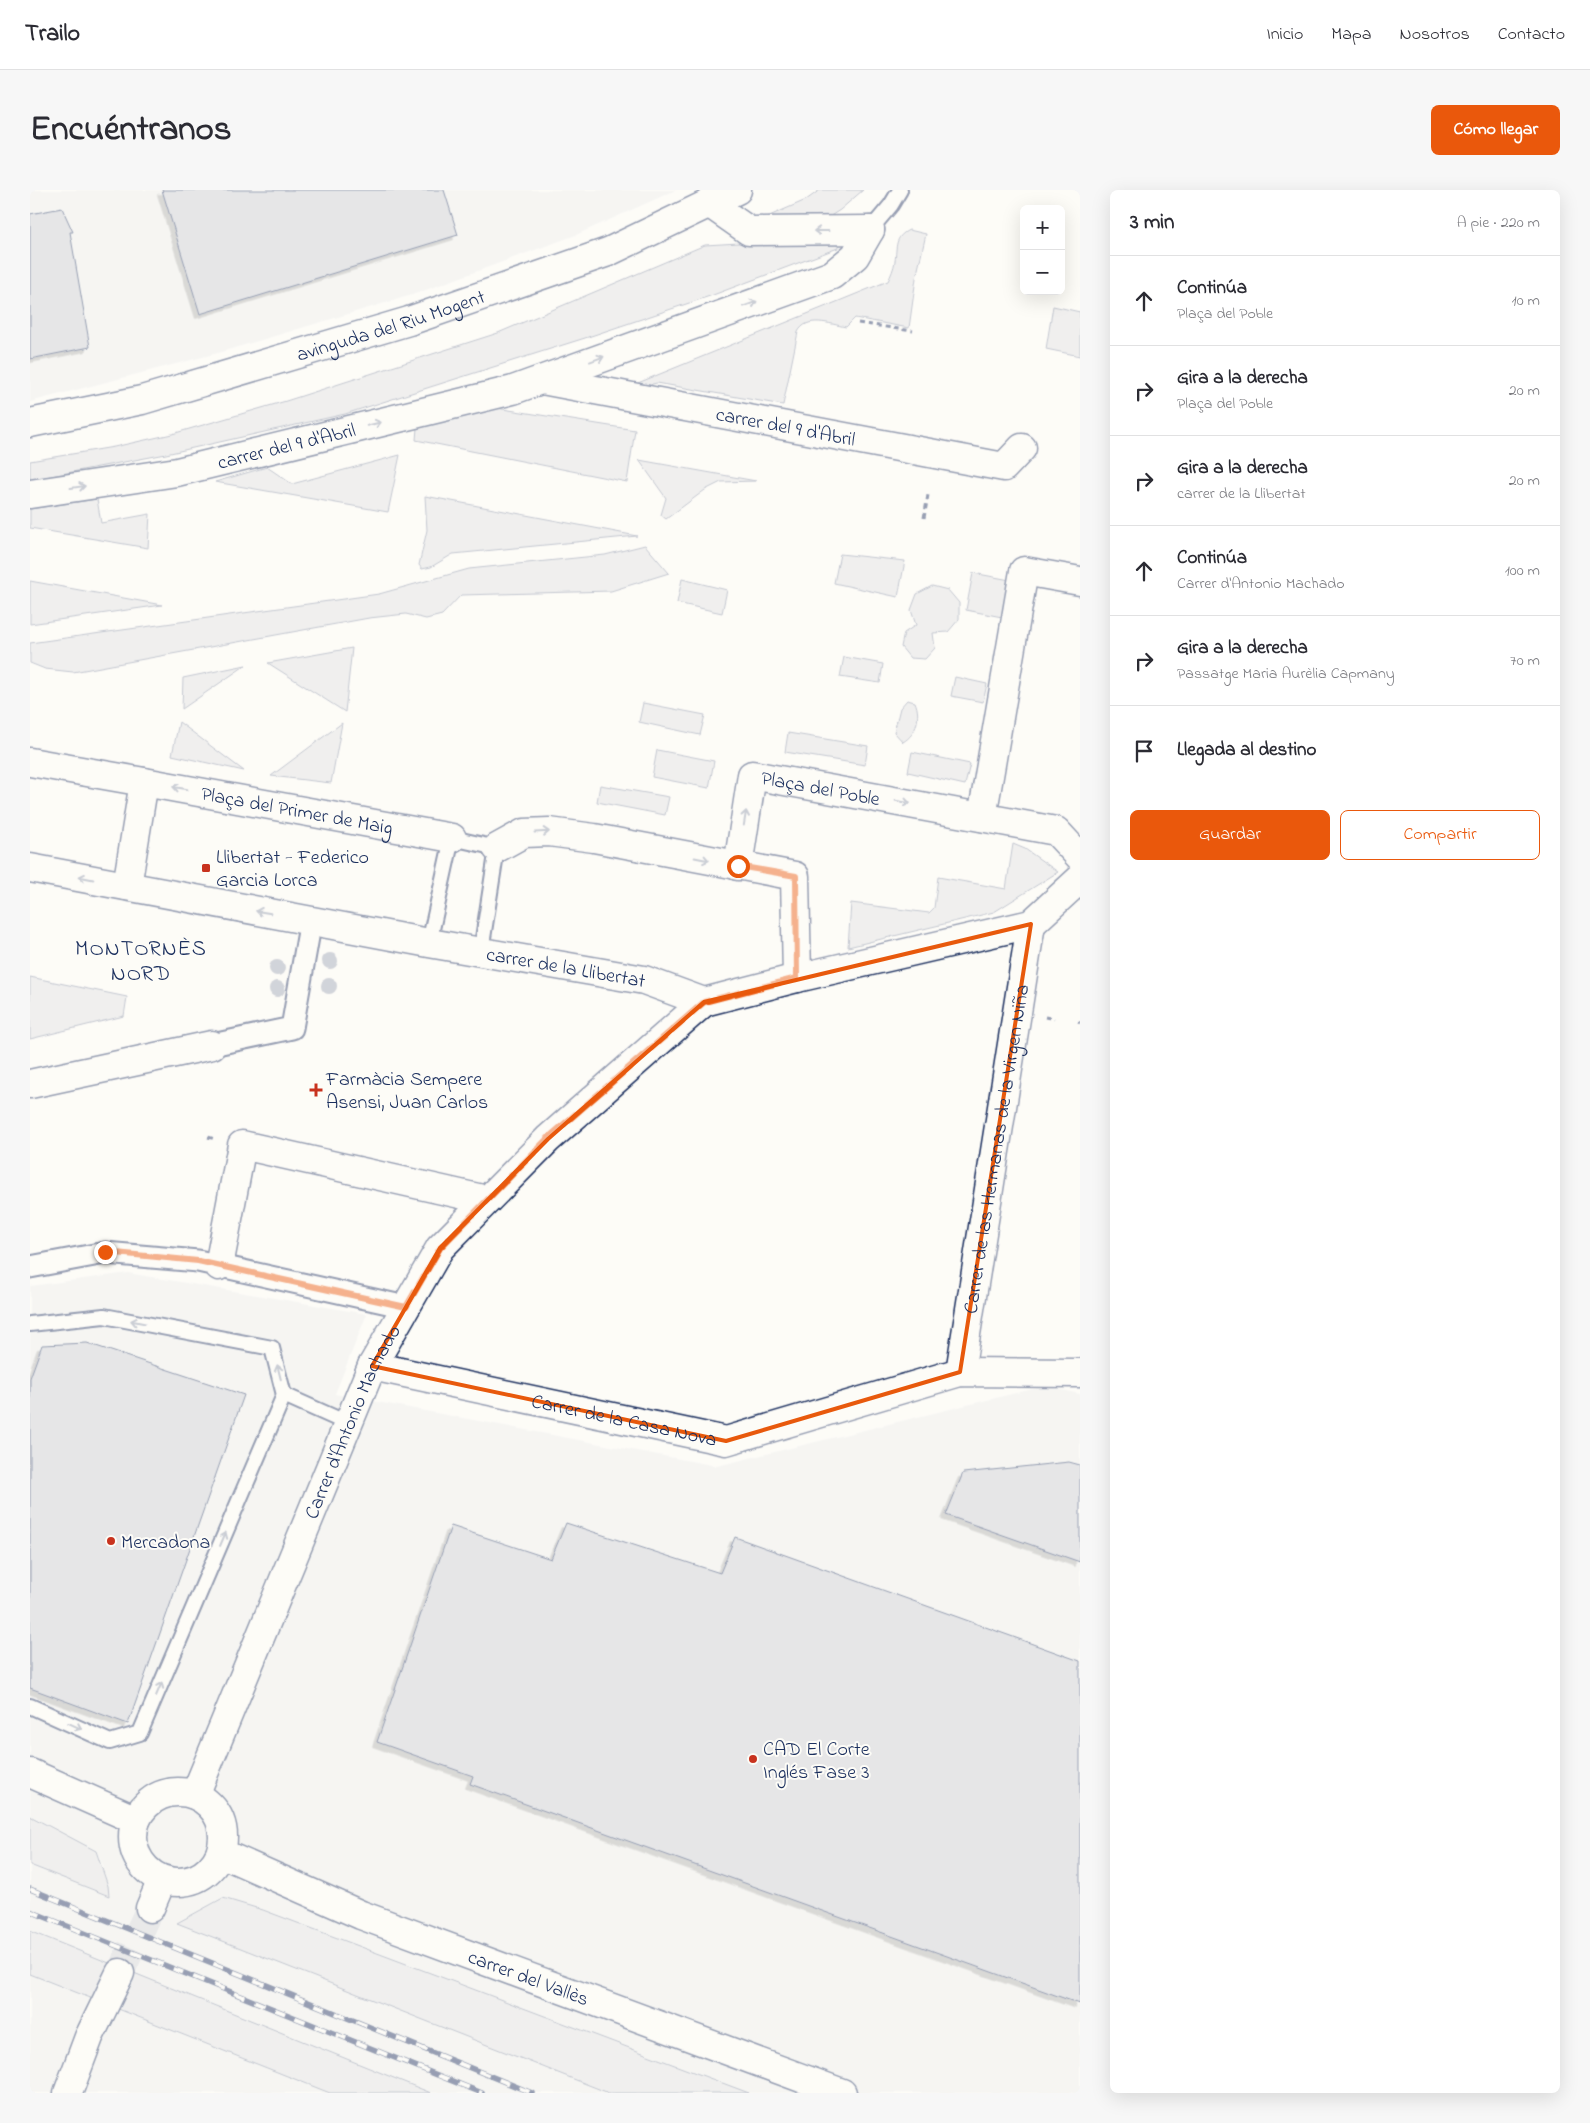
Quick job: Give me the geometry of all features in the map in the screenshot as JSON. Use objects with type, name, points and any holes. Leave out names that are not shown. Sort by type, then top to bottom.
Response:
[{"type":"street","name":"avinguda del Riu Mogent","points":[[30,423],[142,400],[409,321],[608,252],[737,190]]},
{"type":"street","points":[[709,203],[749,231],[870,230]]},
{"type":"street","name":"carrer del 9 d'Abril","points":[[30,494],[177,472],[513,390],[832,275],[855,256],[870,230]]},
{"type":"street","name":"carrer del 9 d'Abril","points":[[540,380],[1004,467],[1022,448]]},
{"type":"street","points":[[982,817],[1024,571],[1080,581]]},
{"type":"street","name":"Plaça del Primer de Maig","points":[[30,762],[452,838]]},
{"type":"street","name":"Plaça del Poble","points":[[738,866],[752,775],[1056,831],[1080,857]]},
{"type":"street","points":[[127,886],[144,782]]},
{"type":"street","points":[[497,848],[524,834],[549,832],[594,838],[796,876],[797,978]]},
{"type":"street","name":"carrer de la Llibertat","points":[[30,868],[429,943],[644,980],[704,1002]]},
{"type":"street","points":[[704,1002],[797,978],[1031,924],[1080,880]]},
{"type":"street","points":[[30,1084],[292,1028],[311,920]]},
{"type":"street","name":"Carrer de las Hermanas de la Virgen Niña","points":[[960,1372],[1031,924]]},
{"type":"street","name":"Carrer d'Antonio Machado","points":[[195,1795],[372,1366],[440,1248],[548,1138],[704,1002]]},
{"type":"street","points":[[219,1266],[242,1145],[487,1200]]},
{"type":"street","points":[[30,1267],[105,1252],[198,1261],[406,1307]]},
{"type":"street","name":"Carrer de la Casa Nova","points":[[372,1366],[726,1441],[960,1372],[1080,1374]]},
{"type":"street","points":[[30,1773],[136,1820]]},
{"type":"street","points":[[181,1792],[195,1795],[212,1808],[222,1826],[224,1840],[221,1853],[212,1868],[197,1879],[180,1883],[162,1880],[140,1862],[134,1848],[133,1834],[136,1820],[149,1804],[167,1793],[181,1792]]},
{"type":"street","name":"carrer del Vallès","points":[[221,1853],[361,1914],[842,2093]]},
{"type":"street","points":[[150,1908],[162,1880]]},
{"type":"street","points":[[68,2093],[89,2037],[120,1972]]},
{"type":"lane","name":"carrer del 9 d'Abril","points":[[870,230],[891,205],[900,190]]},
{"type":"lane","points":[[429,943],[452,838],[497,848],[481,951]]},
{"type":"lane","points":[[30,1324],[104,1316],[272,1348],[284,1395],[140,1733],[110,1742],[30,1706]]},
{"type":"lane","points":[[284,1395],[349,1424]]},
{"type":"path","points":[[858,323],[913,331]]},
{"type":"path","points":[[924,518],[928,495]]},
{"type":"path","points":[[1043,1017],[1054,1019]]},
{"type":"highlighted area","points":[[1031,924],[960,1372],[726,1441],[372,1366],[440,1248],[548,1139],[704,1002]]},
{"type":"shaded area","points":[[30,190],[676,190],[576,235],[412,295],[218,353],[30,402]]},
{"type":"shaded area","points":[[820,190],[863,190],[840,210],[816,225],[767,217],[806,200]]},
{"type":"shaded area","points":[[909,230],[926,234],[916,278],[909,328],[855,318],[846,327],[813,322],[802,327],[798,332],[783,405],[657,383],[652,384],[649,388],[633,385],[888,281],[894,266],[899,239]]},
{"type":"shaded area","points":[[824,238],[837,239],[838,248],[713,295],[585,338],[345,414],[166,454],[30,480],[30,461],[114,447],[172,434],[286,401],[498,333],[705,245]]},
{"type":"shaded area","points":[[1053,306],[1080,312],[1080,356],[1046,349]]},
{"type":"shaded area","points":[[490,407],[635,430],[627,482],[416,440],[417,428]]},
{"type":"shaded area","points":[[400,455],[388,512],[215,482],[267,467],[292,484]]},
{"type":"shaded area","points":[[639,460],[756,481],[721,482],[705,490],[666,519],[661,515],[666,498]]},
{"type":"shaded area","points":[[425,496],[637,536],[453,554],[431,567],[422,569],[419,565],[427,530]]},
{"type":"shaded area","points":[[97,499],[101,523],[150,514],[148,548],[30,528],[30,509]]},
{"type":"shaded area","points":[[645,545],[669,573],[611,591],[461,595],[442,615],[426,619],[406,614],[369,618],[73,672],[45,669],[30,663],[30,643],[379,594],[469,569],[605,555]]},
{"type":"shaded area","points":[[840,554],[905,561],[898,597],[834,583]]},
{"type":"shaded area","points":[[973,573],[1010,580],[1002,617],[966,610]]},
{"type":"shaded area","points":[[682,579],[727,590],[722,613],[677,603]]},
{"type":"shaded area","points":[[30,581],[162,605],[30,624]]},
{"type":"shaded area","points":[[932,586],[948,590],[959,603],[959,619],[948,632],[933,633],[935,648],[925,659],[910,658],[901,647],[904,633],[916,625],[911,610],[917,594]]},
{"type":"shaded area","points":[[352,648],[345,712],[268,663]]},
{"type":"shaded area","points":[[844,657],[883,664],[880,683],[840,677]]},
{"type":"shaded area","points":[[246,665],[182,709],[183,678]]},
{"type":"shaded area","points":[[955,677],[987,684],[983,702],[951,696]]},
{"type":"shaded area","points":[[907,700],[915,702],[918,719],[915,730],[903,742],[894,732],[900,708]]},
{"type":"shaded area","points":[[643,703],[705,715],[700,735],[639,722]]},
{"type":"shaded area","points":[[179,722],[244,771],[172,755]]},
{"type":"shaded area","points":[[342,723],[331,783],[271,776]]},
{"type":"shaded area","points":[[788,733],[868,746],[865,765],[785,752]]},
{"type":"shaded area","points":[[657,750],[714,761],[709,788],[652,777]]},
{"type":"shaded area","points":[[912,752],[970,764],[965,785],[908,772]]},
{"type":"shaded area","points":[[600,785],[669,797],[665,815],[597,802]]},
{"type":"shaded area","points":[[1013,844],[1025,849],[1058,872],[994,912],[848,947],[851,903],[929,913],[934,908],[938,877],[1006,889]]},
{"type":"shaded area","points":[[30,977],[127,997],[124,1016],[30,1039]]},
{"type":"shaded area","points":[[128,1273],[367,1314],[335,1394],[717,1466],[1045,1386],[1080,1394],[1080,2093],[749,2093],[263,1910],[223,1898],[177,1923],[609,2093],[431,2093],[30,1931],[30,1865],[108,1896],[103,1866],[96,1851],[30,1816],[30,1286]]},
{"type":"shaded area","points":[[30,1816],[96,1851],[108,1886],[109,1896],[30,1865]]},
{"type":"shaded area","points":[[223,1898],[263,1910],[749,2093],[609,2093],[177,1923]]},
{"type":"shaded area","points":[[30,1931],[431,2093],[330,2093],[30,1974]]},
{"type":"shaded area","points":[[30,1974],[330,2093],[30,2093]]},
{"type":"building","points":[[162,190],[444,190],[458,235],[200,314]]},
{"type":"building","points":[[62,208],[73,232],[70,232],[90,347],[30,359],[30,214]]},
{"type":"building","name":"Mercadona","points":[[87,1343],[244,1395],[128,1724],[30,1688],[30,1378],[42,1345]]},
{"type":"building","points":[[1069,1462],[1080,1465],[1080,1562],[946,1515],[963,1473]]},
{"type":"building","name":"CAD El Corte Inglés Fase 3","points":[[566,1523],[720,1573],[735,1537],[1080,1661],[1080,2004],[470,1784],[473,1776],[377,1742],[451,1526],[551,1559]]},
{"type":"tunnel","points":[[120,1973],[150,1908]]},
{"type":"railway","points":[[30,1889],[532,2093]]},
{"type":"railway","points":[[30,1911],[482,2093]]},
{"type":"place","name":"Llibertat - Federico Garcia Lorca","points":[[206,868]]},
{"type":"place","name":"Farmàcia Sempere Asensi, Juan Carlos","points":[[316,1090]]},
{"type":"place","name":"Mercadona","points":[[111,1541]]},
{"type":"place","name":"CAD El Corte Inglés Fase 3","points":[[753,1759]]},
{"type":"district","name":"MONTORNÈS NORD","points":[[141,960]]},
{"type":"route","points":[[105,1252],[198,1261],[406,1307],[440,1248],[548,1138],[704,1002],[797,978],[796,876],[738,866]]}]
